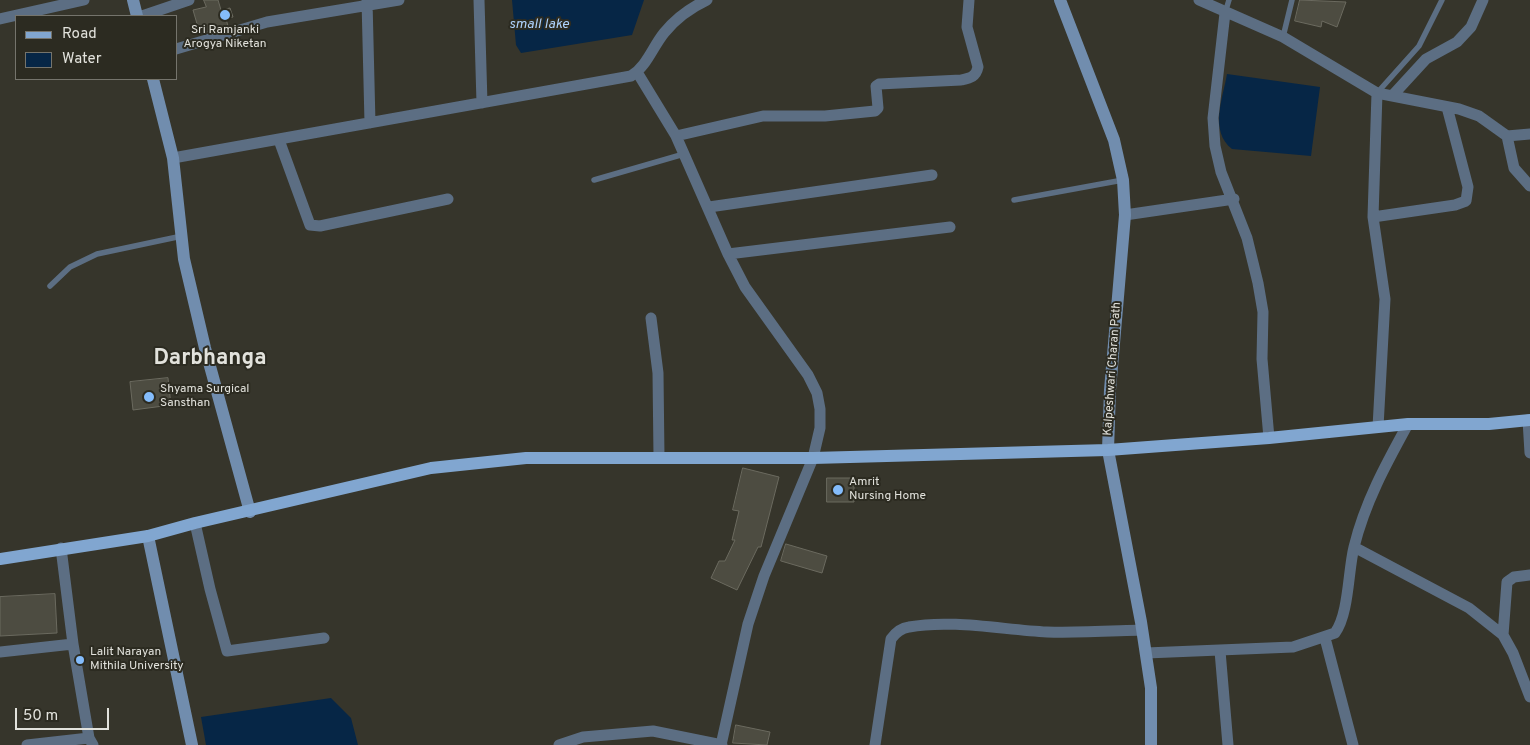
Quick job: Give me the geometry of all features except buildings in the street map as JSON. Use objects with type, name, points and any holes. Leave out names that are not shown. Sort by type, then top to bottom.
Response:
[{"type":"main road","points":[[0,558],[148,536],[195,523],[250,512],[431,468],[526,458],[813,458],[1108,450],[1269,438],[1408,424],[1489,424],[1529,420]]},
{"type":"street","points":[[18,15],[84,0]]},
{"type":"street","points":[[133,0],[137,15]]},
{"type":"street","points":[[145,15],[190,0]]},
{"type":"street","points":[[178,47],[267,22],[367,2],[399,0]]},
{"type":"street","points":[[479,0],[482,104]]},
{"type":"street","points":[[173,158],[619,79],[637,72],[664,33],[678,18],[691,8],[708,0]]},
{"type":"street","points":[[676,136],[763,116],[825,116],[876,111],[878,108],[876,88],[879,84],[961,80],[971,77],[977,72],[978,67],[967,27],[969,0]]},
{"type":"street","name":"Kalpeshwari Charan Path","points":[[1060,0],[1114,140],[1123,180],[1125,216],[1110,390],[1108,450],[1151,688],[1151,745]]},
{"type":"street","points":[[1199,0],[1225,13],[1284,37],[1377,93],[1447,107],[1480,116],[1507,136],[1514,168],[1530,186]]},
{"type":"street","points":[[1392,96],[1426,59],[1457,42],[1472,27],[1483,0]]},
{"type":"street","points":[[367,2],[370,123]]},
{"type":"street","points":[[1225,13],[1213,118],[1215,146],[1221,172],[1234,199],[1247,238],[1258,283],[1263,312],[1262,359],[1269,438]]},
{"type":"street","points":[[0,19],[15,16]]},
{"type":"street","points":[[559,745],[583,737],[653,731],[722,745],[748,624],[764,576],[813,458],[820,428],[817,393],[808,374],[745,287],[728,254],[709,207],[676,136],[637,72]]},
{"type":"street","points":[[153,80],[173,158],[184,259],[205,348],[250,512]]},
{"type":"street","points":[[1377,93],[1373,217],[1385,299],[1378,427]]},
{"type":"street","points":[[1373,217],[1462,204],[1466,201],[1468,187],[1447,107]]},
{"type":"street","points":[[1507,136],[1530,134]]},
{"type":"street","points":[[279,140],[310,225],[320,226],[448,199]]},
{"type":"street","points":[[709,207],[932,175]]},
{"type":"street","points":[[1125,216],[1234,199]]},
{"type":"street","points":[[728,254],[950,227]]},
{"type":"street","points":[[651,318],[658,373],[660,457]]},
{"type":"street","points":[[1529,420],[1530,453]]},
{"type":"street","points":[[1146,654],[1293,647],[1325,638],[1335,633],[1342,620],[1354,547],[1368,502],[1378,479],[1408,424]]},
{"type":"street","points":[[195,523],[227,651],[324,638]]},
{"type":"street","points":[[148,536],[192,745]]},
{"type":"street","points":[[1354,547],[1469,608],[1503,635],[1513,653],[1530,697]]},
{"type":"street","points":[[27,745],[91,742],[73,644],[61,548]]},
{"type":"street","points":[[1503,635],[1507,582],[1514,577],[1530,576]]},
{"type":"street","points":[[874,745],[891,639],[897,631],[930,626],[987,626],[1048,632],[1142,630]]},
{"type":"street","points":[[1325,638],[1353,745]]},
{"type":"street","points":[[0,652],[73,644]]},
{"type":"street","points":[[1220,651],[1228,745]]},
{"type":"lane","points":[[1225,13],[1229,0]]},
{"type":"lane","points":[[1284,37],[1292,0]]},
{"type":"lane","points":[[1377,93],[1419,46],[1442,0]]},
{"type":"lane","points":[[594,180],[684,154]]},
{"type":"lane","points":[[1014,200],[1123,180]]},
{"type":"lane","points":[[50,286],[70,267],[97,254],[182,236]]},
{"type":"water","name":"small lake","points":[[512,0],[644,0],[632,35],[521,53],[516,45]]},
{"type":"water","points":[[1227,74],[1320,87],[1311,156],[1232,149],[1225,142],[1219,124],[1219,114]]},
{"type":"water","points":[[331,698],[351,718],[358,745],[206,745],[201,717]]},
{"type":"place","name":"Sri Ramjanki Arogya Niketan","points":[[225,15]]},
{"type":"place","name":"Shyama Surgical Sansthan","points":[[149,397]]},
{"type":"place","name":"Amrit Nursing Home","points":[[838,490]]},
{"type":"place","name":"Lalit Narayan Mithila University","points":[[80,660]]},
{"type":"district","name":"Darbhanga","points":[[210,360]]}]
